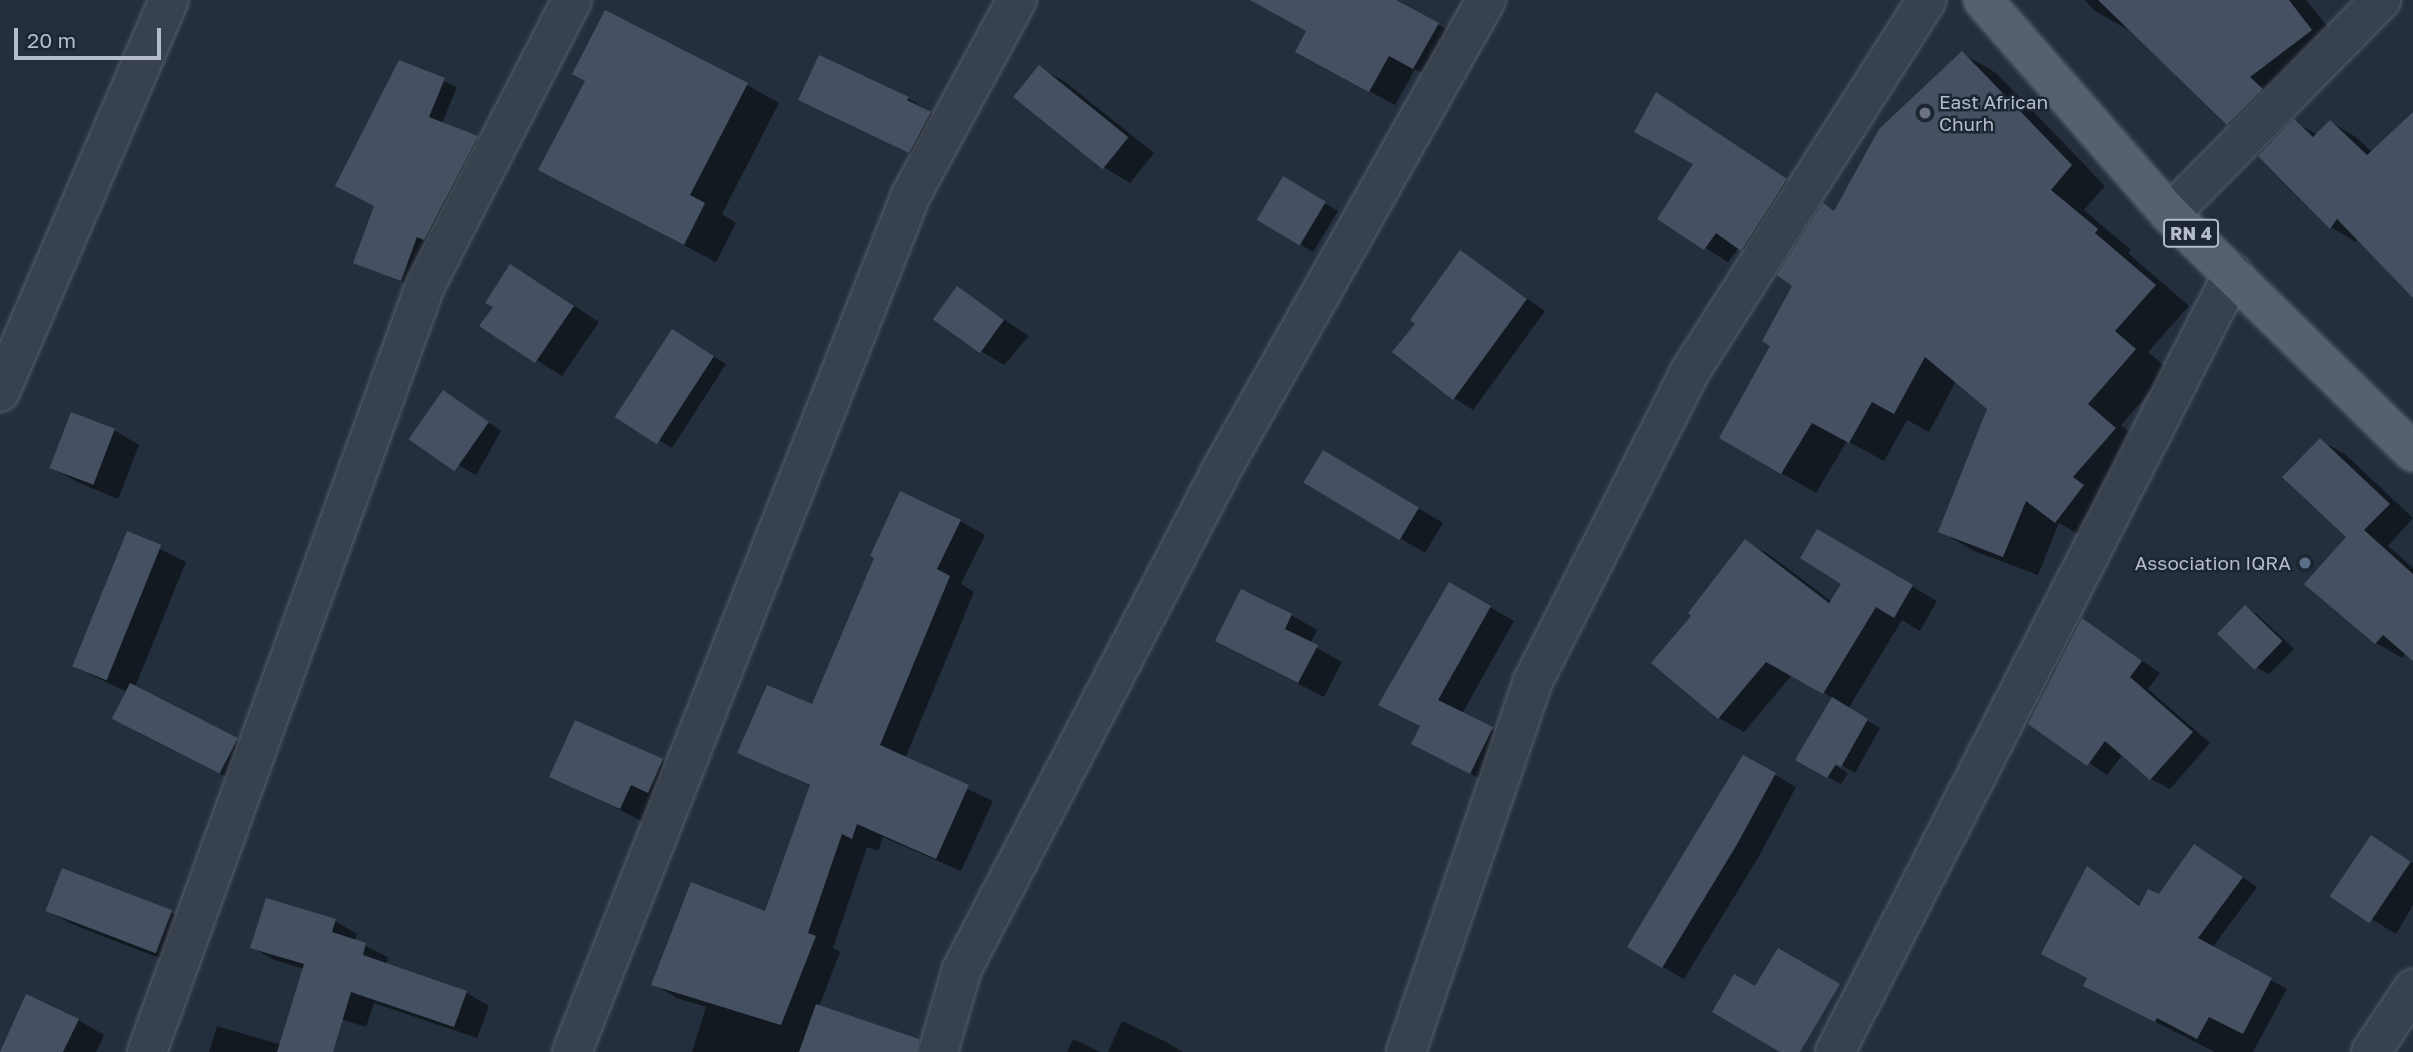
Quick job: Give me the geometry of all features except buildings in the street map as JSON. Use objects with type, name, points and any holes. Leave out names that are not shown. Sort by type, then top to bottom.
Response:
[{"type":"main road","name":"RN 4","points":[[1983,0],[2170,214],[2413,452]]},
{"type":"street","points":[[0,391],[169,0]]},
{"type":"street","points":[[147,1052],[425,286],[572,0]]},
{"type":"street","points":[[572,1052],[911,195],[1017,0]]},
{"type":"street","points":[[938,1052],[962,969],[1224,465],[1486,0]]},
{"type":"street","points":[[1406,1052],[1538,671],[1689,373],[1927,0]]},
{"type":"street","points":[[2170,214],[2381,0]]},
{"type":"street","points":[[1835,1052],[2234,274]]},
{"type":"street","points":[[2371,1052],[2413,989]]},
{"type":"place","name":"East African Churh","points":[[1925,113]]},
{"type":"place","name":"Association IQRA","points":[[2305,563]]}]
